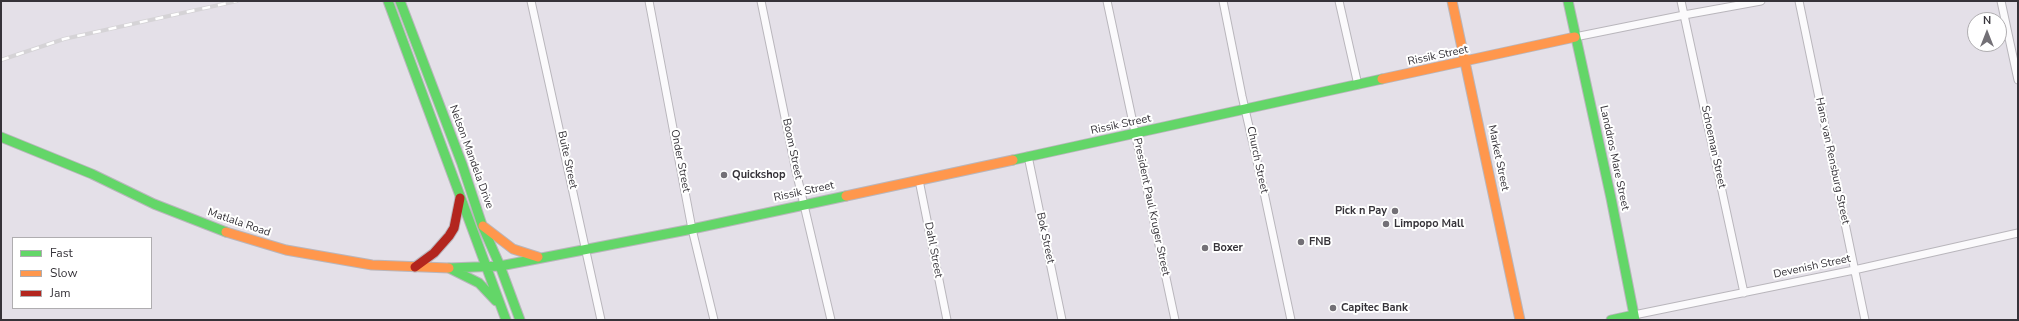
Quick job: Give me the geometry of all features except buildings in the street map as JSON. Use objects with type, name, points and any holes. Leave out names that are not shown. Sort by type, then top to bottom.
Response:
[{"type":"main road","points":[[388,1],[485,266],[503,308],[506,320]]},
{"type":"main road","name":"Nelson Mandela Drive","points":[[400,1],[462,164],[482,225],[500,266],[520,320]]},
{"type":"main road","name":"Market Street","points":[[1452,1],[1520,320]]},
{"type":"main road","name":"Landdros Mare Street","points":[[1568,1],[1634,318]]},
{"type":"main road","name":"Rissik Street","points":[[485,266],[500,266],[692,229],[1135,134],[1575,37]]},
{"type":"main road","name":"Matlala Road","points":[[1,137],[92,174],[154,204],[241,238],[286,250],[372,265],[449,268],[485,266]]},
{"type":"main road","points":[[414,267],[434,253],[449,236],[454,228],[460,198]]},
{"type":"main road","points":[[482,225],[513,249],[542,258]]},
{"type":"main road","points":[[449,268],[479,283],[503,308]]},
{"type":"main road","name":"Devenish Street","points":[[1611,320],[1634,318]]},
{"type":"street","name":"Buite Street","points":[[532,1],[601,320]]},
{"type":"street","name":"Onder Street","points":[[649,1],[692,229],[714,320]]},
{"type":"street","name":"Boom Street","points":[[761,1],[804,204],[832,320]]},
{"type":"street","name":"President Paul Kruger Street","points":[[1107,1],[1176,320]]},
{"type":"street","name":"Church Street","points":[[1223,1],[1245,110],[1291,320]]},
{"type":"street","points":[[1339,1],[1358,85]]},
{"type":"street","name":"Schoeman Street","points":[[1681,1],[1744,293]]},
{"type":"street","name":"Rissik Street","points":[[1575,37],[1684,14],[1761,1]]},
{"type":"street","name":"Hans van Rensburg Street","points":[[1799,1],[1865,320]]},
{"type":"street","points":[[2001,1],[2018,80]]},
{"type":"street","name":"Bok Street","points":[[1028,156],[1062,320]]},
{"type":"street","name":"Dahl Street","points":[[919,180],[947,320]]},
{"type":"street","name":"Devenish Street","points":[[1634,318],[2018,233]]},
{"type":"railway","points":[[1,60],[64,39],[237,1]]},
{"type":"traffic: fast","points":[[388,1],[506,320]]},
{"type":"traffic: fast","points":[[400,1],[462,164],[482,225],[500,266],[520,320]]},
{"type":"traffic: fast","points":[[1568,1],[1611,198],[1635,320]]},
{"type":"traffic: fast","points":[[1013,160],[1382,79]]},
{"type":"traffic: fast","points":[[1,137],[92,174],[154,204],[226,232]]},
{"type":"traffic: fast","points":[[449,268],[500,266],[692,229],[846,196]]},
{"type":"traffic: fast","points":[[451,269],[479,283],[496,301]]},
{"type":"traffic: fast","points":[[1611,320],[1634,315]]},
{"type":"traffic: slow","points":[[1452,1],[1520,320]]},
{"type":"traffic: slow","points":[[1382,79],[1575,37]]},
{"type":"traffic: slow","points":[[846,196],[1013,160]]},
{"type":"traffic: slow","points":[[483,226],[513,249],[538,257]]},
{"type":"traffic: slow","points":[[226,232],[286,250],[372,265],[449,268]]},
{"type":"traffic: jam","points":[[415,267],[434,253],[449,236],[454,228],[460,198]]},
{"type":"place","name":"Quickshop","points":[[724,175]]},
{"type":"place","name":"Pick n Pay","points":[[1395,211]]},
{"type":"place","name":"Limpopo Mall","points":[[1386,224]]},
{"type":"place","name":"FNB","points":[[1301,242]]},
{"type":"place","name":"Boxer","points":[[1205,248]]},
{"type":"place","name":"Capitec Bank","points":[[1333,308]]}]
